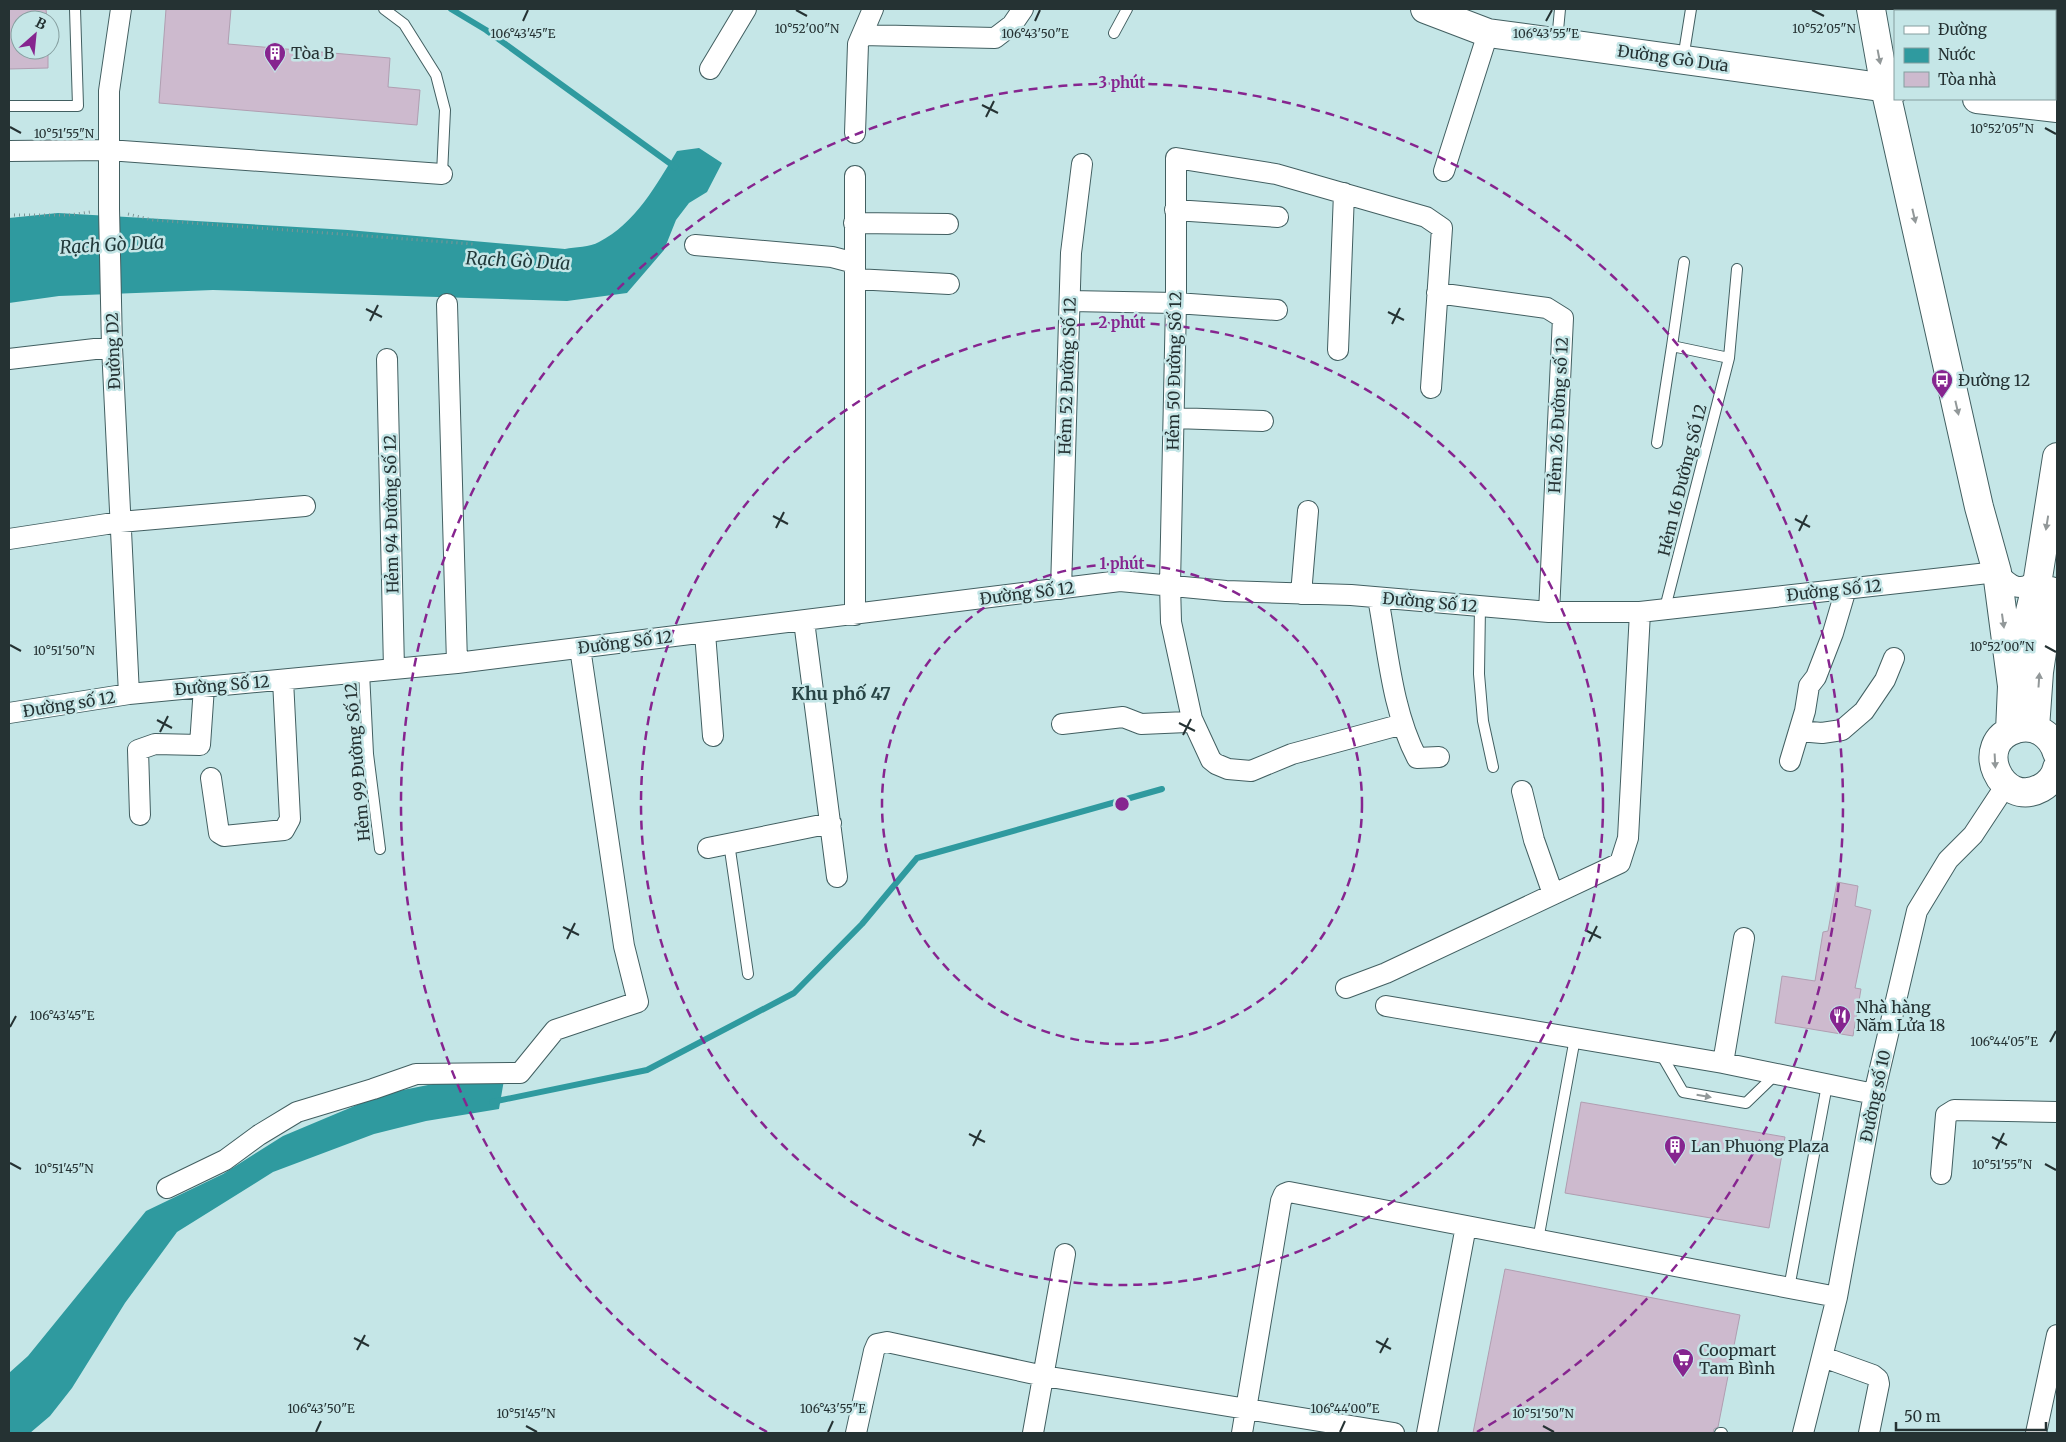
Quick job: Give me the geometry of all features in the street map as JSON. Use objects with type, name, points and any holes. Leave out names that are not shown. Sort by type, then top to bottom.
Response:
[{"type":"main road","name":"Đường Gò Dưa","points":[[1425,9],[1488,33],[1890,88]]},
{"type":"main road","points":[[1871,9],[1890,88],[1977,498],[1997,572],[2012,686],[2022,730]]},
{"type":"main road","points":[[1986,100],[2057,108]]},
{"type":"main road","points":[[2012,686],[2038,578],[2057,458]]},
{"type":"main road","points":[[2022,730],[2039,672],[2057,549]]},
{"type":"main road","points":[[2022,730],[2050,738],[2056,774],[2037,790],[2029,792],[2021,792],[2006,785],[1996,773],[1993,757],[1998,742],[2022,730]]},
{"type":"street","name":"Đường D2","points":[[121,9],[109,91],[108,150],[112,347],[129,694]]},
{"type":"street","points":[[710,69],[746,9]]},
{"type":"street","points":[[855,132],[858,44],[873,9]]},
{"type":"street","points":[[862,35],[996,38],[1012,25],[1023,9]]},
{"type":"street","points":[[1444,171],[1488,33]]},
{"type":"street","points":[[9,151],[108,150],[442,174]]},
{"type":"street","name":"Hẻm 50 Đường Số 12","points":[[1344,193],[1276,174],[1176,158],[1176,303],[1170,584],[1172,622],[1192,719],[1211,760],[1216,764],[1228,769],[1251,771],[1292,754],[1403,724]]},
{"type":"street","name":"Hẻm 52 Đường Số 12","points":[[1061,589],[1071,253],[1082,164]]},
{"type":"street","points":[[855,176],[855,615]]},
{"type":"street","points":[[1338,350],[1344,193],[1426,217],[1442,228],[1431,388]]},
{"type":"street","points":[[1175,210],[1278,217]]},
{"type":"street","points":[[854,223],[948,224]]},
{"type":"street","points":[[695,246],[832,257],[855,271],[949,284]]},
{"type":"street","name":"Hẻm 26 Đường số 12","points":[[1437,294],[1547,308],[1563,318],[1549,612]]},
{"type":"street","points":[[1070,301],[1176,303],[1277,310]]},
{"type":"street","points":[[447,304],[457,663]]},
{"type":"street","points":[[9,358],[112,347]]},
{"type":"street","name":"Hẻm 94 Đường Số 12","points":[[387,359],[394,669]]},
{"type":"street","points":[[1174,418],[1263,421]]},
{"type":"street","points":[[9,539],[120,522],[305,506]]},
{"type":"street","points":[[1301,594],[1308,512]]},
{"type":"street","points":[[1997,572],[2007,583],[2020,588],[2029,586],[2038,578]]},
{"type":"street","name":"Đường Số 12","points":[[129,694],[457,663],[1120,581],[1170,584],[1226,591],[1378,598],[1549,612],[1640,612],[1997,572]]},
{"type":"street","points":[[1790,761],[1809,686],[1816,677],[1833,633],[1846,589]]},
{"type":"street","points":[[1378,598],[1394,689],[1409,744],[1417,758],[1439,757]]},
{"type":"street","points":[[1346,988],[1386,973],[1620,863],[1628,838],[1640,612]]},
{"type":"street","points":[[804,621],[837,877]]},
{"type":"street","points":[[705,633],[712,736]]},
{"type":"street","points":[[167,1188],[225,1160],[260,1134],[297,1112],[416,1074],[520,1073],[555,1030],[638,1002],[624,946],[580,648]]},
{"type":"street","points":[[1799,731],[1822,733],[1842,730],[1864,711],[1885,680],[1894,658]]},
{"type":"street","points":[[211,778],[219,833],[224,836],[284,830],[290,819],[283,680]]},
{"type":"street","points":[[140,815],[138,750],[155,744],[200,745],[204,687]]},
{"type":"street","name":"Đường số 12","points":[[9,713],[129,694]]},
{"type":"street","points":[[1062,724],[1123,717],[1141,724],[1187,722],[1192,719]]},
{"type":"street","name":"Đường số 10","points":[[1803,1433],[1837,1297],[1874,1094],[1917,910],[1948,860],[1973,835],[2006,785]]},
{"type":"street","points":[[1522,791],[1534,840],[1553,894]]},
{"type":"street","points":[[708,848],[830,823]]},
{"type":"street","points":[[1723,1063],[1744,938]]},
{"type":"street","points":[[1386,1006],[1723,1063],[1874,1094]]},
{"type":"street","points":[[1942,1174],[1946,1115],[1954,1110],[2057,1112]]},
{"type":"street","points":[[1242,1433],[1248,1410],[1280,1201],[1284,1194],[1289,1192],[1837,1297]]},
{"type":"street","points":[[1427,1433],[1466,1226]]},
{"type":"street","points":[[1032,1433],[1065,1254]]},
{"type":"street","points":[[2036,1433],[2057,1335]]},
{"type":"street","points":[[856,1433],[874,1351],[878,1344],[887,1342],[1044,1376],[1394,1433]]},
{"type":"street","points":[[1823,1358],[1873,1375],[1878,1379],[1879,1384],[1869,1433]]},
{"type":"lane","points":[[9,106],[78,106],[75,9]]},
{"type":"lane","points":[[384,9],[404,24],[436,75],[445,110],[442,174]]},
{"type":"lane","points":[[1114,33],[1127,9]]},
{"type":"lane","points":[[1557,42],[1560,9]]},
{"type":"lane","points":[[1684,59],[1691,9]]},
{"type":"lane","name":"Hẻm 16 Đường Số 12","points":[[1656,443],[1684,262]]},
{"type":"lane","name":"Hẻm 16 Đường Số 12","points":[[1665,608],[1729,358],[1737,269]]},
{"type":"lane","points":[[1672,346],[1729,358]]},
{"type":"lane","points":[[1480,606],[1479,674],[1483,721],[1493,767]]},
{"type":"lane","name":"Hẻm 99 Đường Số 12","points":[[364,672],[368,754],[380,849]]},
{"type":"lane","points":[[729,843],[748,974]]},
{"type":"lane","points":[[1538,1240],[1575,1038]]},
{"type":"lane","points":[[1661,1053],[1683,1092],[1746,1103],[1776,1074]]},
{"type":"lane","points":[[1789,1288],[1828,1085]]},
{"type":"path","points":[[9,216],[69,215],[109,209],[153,220],[473,244]]},
{"type":"water","points":[[699,148],[722,163],[707,192],[689,203],[676,220],[664,250],[627,293],[567,301],[213,290],[59,296],[9,303],[9,218],[58,213],[348,230],[565,249],[595,244],[624,225],[644,202],[677,151]]},
{"type":"water","points":[[504,1080],[499,1109],[426,1121],[374,1134],[273,1172],[177,1232],[125,1303],[72,1388],[50,1416],[30,1433],[9,1433],[9,1373],[28,1356],[146,1211],[223,1174],[283,1136],[383,1094],[433,1084]]},
{"type":"building","points":[[9,9],[46,9],[10,10],[10,60],[48,60],[48,68],[9,69]]},
{"type":"building","name":"Tòa B","points":[[166,9],[231,9],[228,44],[390,58],[388,87],[420,90],[417,125],[159,103]]},
{"type":"building","points":[[1837,882],[1858,886],[1855,906],[1871,910],[1855,988],[1861,989],[1853,1036],[1775,1023],[1782,976],[1815,981],[1823,932],[1828,931]]},
{"type":"building","name":"Lan Phuong Plaza","points":[[1581,1102],[1785,1137],[1769,1228],[1565,1193]]},
{"type":"building","points":[[1505,1269],[1740,1315],[1718,1427],[1714,1429],[1713,1433],[1473,1433]]},
{"type":"waterway","name":"Rạch Gò Dưa","points":[[451,9],[486,30],[675,167]]},
{"type":"waterway","points":[[492,1102],[647,1070],[794,993],[862,924],[917,858],[1162,789]]},
{"type":"place","name":"Tòa B","points":[[275,72]]},
{"type":"place","name":"Đường 12","points":[[1942,399]]},
{"type":"place","name":"Nhà hàng Năm Lửa 18","points":[[1840,1035]]},
{"type":"place","name":"Lan Phuong Plaza","points":[[1675,1165]]},
{"type":"place","name":"Coopmart Tam Bình","points":[[1683,1378]]},
{"type":"district","name":"Khu phố 47","points":[[841,694]]}]
